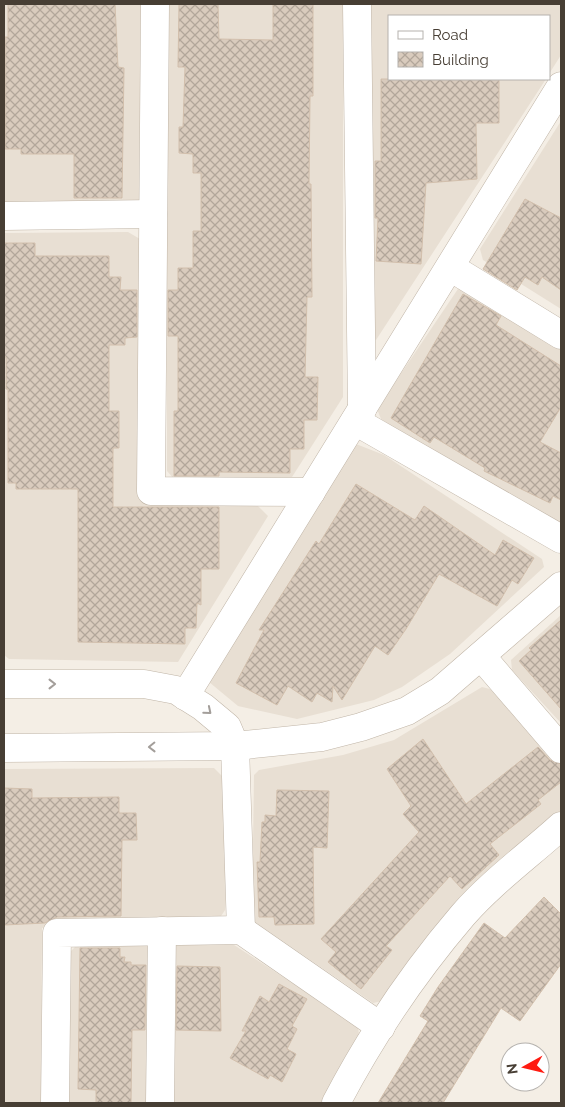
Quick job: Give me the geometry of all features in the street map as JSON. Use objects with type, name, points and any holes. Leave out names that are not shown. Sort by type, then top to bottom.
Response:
[{"type":"street","points":[[155,4],[151,491],[311,492]]},
{"type":"street","points":[[357,4],[359,415]]},
{"type":"street","points":[[185,696],[560,89]]},
{"type":"street","points":[[4,216],[154,214]]},
{"type":"street","points":[[450,267],[561,335]]},
{"type":"street","points":[[359,415],[561,539]]},
{"type":"street","points":[[4,748],[235,746],[322,736],[362,727],[407,711],[440,691],[561,586]]},
{"type":"street","points":[[481,656],[561,749]]},
{"type":"street","points":[[4,684],[144,684],[176,690],[203,707],[227,728],[235,746],[240,930]]},
{"type":"street","points":[[336,1103],[381,1027],[464,914],[561,826]]},
{"type":"street","points":[[55,1103],[57,933],[240,930],[381,1027]]},
{"type":"street","points":[[160,1103],[162,931]]},
{"type":"shaded area","points":[[4,4],[141,4],[139,202],[4,209]]},
{"type":"shaded area","points":[[167,4],[343,4],[343,397],[292,477],[174,479],[167,471]]},
{"type":"shaded area","points":[[367,4],[561,4],[561,55],[550,72],[550,15],[388,15],[388,80],[545,80],[376,340],[368,334]]},
{"type":"shaded area","points":[[561,121],[561,309],[483,260],[480,249]]},
{"type":"shaded area","points":[[128,232],[140,239],[143,491],[154,505],[255,503],[268,516],[178,662],[9,659],[4,655],[4,233]]},
{"type":"shaded area","points":[[460,286],[561,349],[561,537],[381,419],[377,409]]},
{"type":"shaded area","points":[[356,444],[384,455],[542,559],[544,567],[450,654],[402,687],[374,700],[297,719],[238,706],[209,682]]},
{"type":"shaded area","points":[[561,615],[561,723],[512,670],[511,660]]},
{"type":"shaded area","points":[[482,687],[490,689],[561,764],[561,811],[469,895],[382,1001],[373,1003],[252,920],[254,775],[259,770],[343,755],[394,740]]},
{"type":"shaded area","points":[[214,768],[228,782],[225,910],[221,916],[60,922],[42,928],[41,1103],[4,1103],[4,769]]},
{"type":"shaded area","points":[[231,943],[358,1026],[359,1036],[326,1103],[173,1103],[172,950],[176,944]]},
{"type":"shaded area","points":[[150,945],[154,1103],[66,1103],[68,954],[76,946]]},
{"type":"building","points":[[8,4],[115,4],[118,67],[124,68],[122,198],[74,198],[74,154],[21,154],[21,149],[5,149],[5,37],[8,37]]},
{"type":"building","points":[[179,4],[218,4],[219,39],[273,40],[273,4],[313,4],[313,96],[310,96],[309,184],[311,184],[312,297],[307,297],[305,377],[318,377],[317,420],[304,420],[304,449],[290,449],[290,473],[219,472],[219,476],[174,476],[174,411],[178,411],[178,336],[168,336],[168,290],[178,290],[178,268],[193,268],[193,231],[201,231],[201,173],[193,173],[193,154],[179,153],[179,127],[183,127],[185,67],[178,67]]},
{"type":"building","points":[[381,79],[499,80],[499,123],[476,123],[477,179],[426,183],[421,264],[376,261],[378,218],[375,218],[375,161],[381,161]]},
{"type":"building","points":[[525,199],[561,218],[561,290],[542,277],[538,285],[525,277],[517,290],[483,269]]},
{"type":"building","points":[[4,243],[35,243],[35,256],[109,256],[109,277],[121,277],[120,290],[137,290],[137,337],[125,338],[125,345],[109,345],[109,411],[119,411],[119,448],[113,448],[113,507],[219,507],[219,569],[201,569],[201,605],[197,603],[196,628],[185,628],[185,644],[78,642],[78,489],[16,489],[16,483],[8,483],[8,389],[6,389],[6,357],[4,357]]},
{"type":"building","points":[[463,294],[501,316],[496,325],[561,366],[561,407],[540,442],[561,453],[561,500],[553,496],[550,503],[484,471],[485,468],[434,437],[430,443],[391,418]]},
{"type":"building","points":[[356,484],[415,520],[424,506],[495,555],[503,540],[534,558],[518,584],[512,580],[497,606],[439,574],[388,655],[375,646],[342,700],[333,686],[332,702],[317,693],[312,702],[288,686],[277,705],[236,683],[264,630],[259,630],[316,541],[319,544]]},
{"type":"building","points":[[561,620],[561,709],[519,661],[531,650],[529,648]]},
{"type":"building","points":[[423,739],[466,804],[538,747],[550,760],[561,764],[561,782],[538,800],[541,804],[490,844],[499,855],[462,889],[450,876],[386,946],[392,950],[361,989],[328,962],[336,952],[321,939],[419,832],[403,814],[411,806],[387,769]]},
{"type":"building","points":[[4,788],[32,789],[32,798],[119,797],[119,813],[136,813],[137,840],[122,840],[121,916],[57,917],[45,923],[4,925]]},
{"type":"building","points":[[277,790],[329,791],[327,848],[313,847],[314,924],[275,925],[274,917],[259,917],[257,862],[260,862],[262,822],[265,822],[265,815],[276,816]]},
{"type":"building","points":[[544,897],[561,914],[561,964],[520,1021],[501,1008],[443,1103],[378,1103],[428,1021],[420,1016],[438,987],[484,923],[505,938]]},
{"type":"building","points":[[80,948],[120,948],[120,957],[125,957],[124,962],[131,962],[131,965],[146,965],[145,1030],[132,1030],[131,1103],[96,1103],[96,1090],[78,1089]]},
{"type":"building","points":[[177,966],[220,967],[221,1031],[176,1030]]},
{"type":"building","points":[[279,984],[307,999],[292,1026],[297,1029],[287,1049],[296,1054],[282,1082],[270,1075],[268,1079],[230,1058],[246,1031],[242,1031],[260,996],[269,1002]]}]
